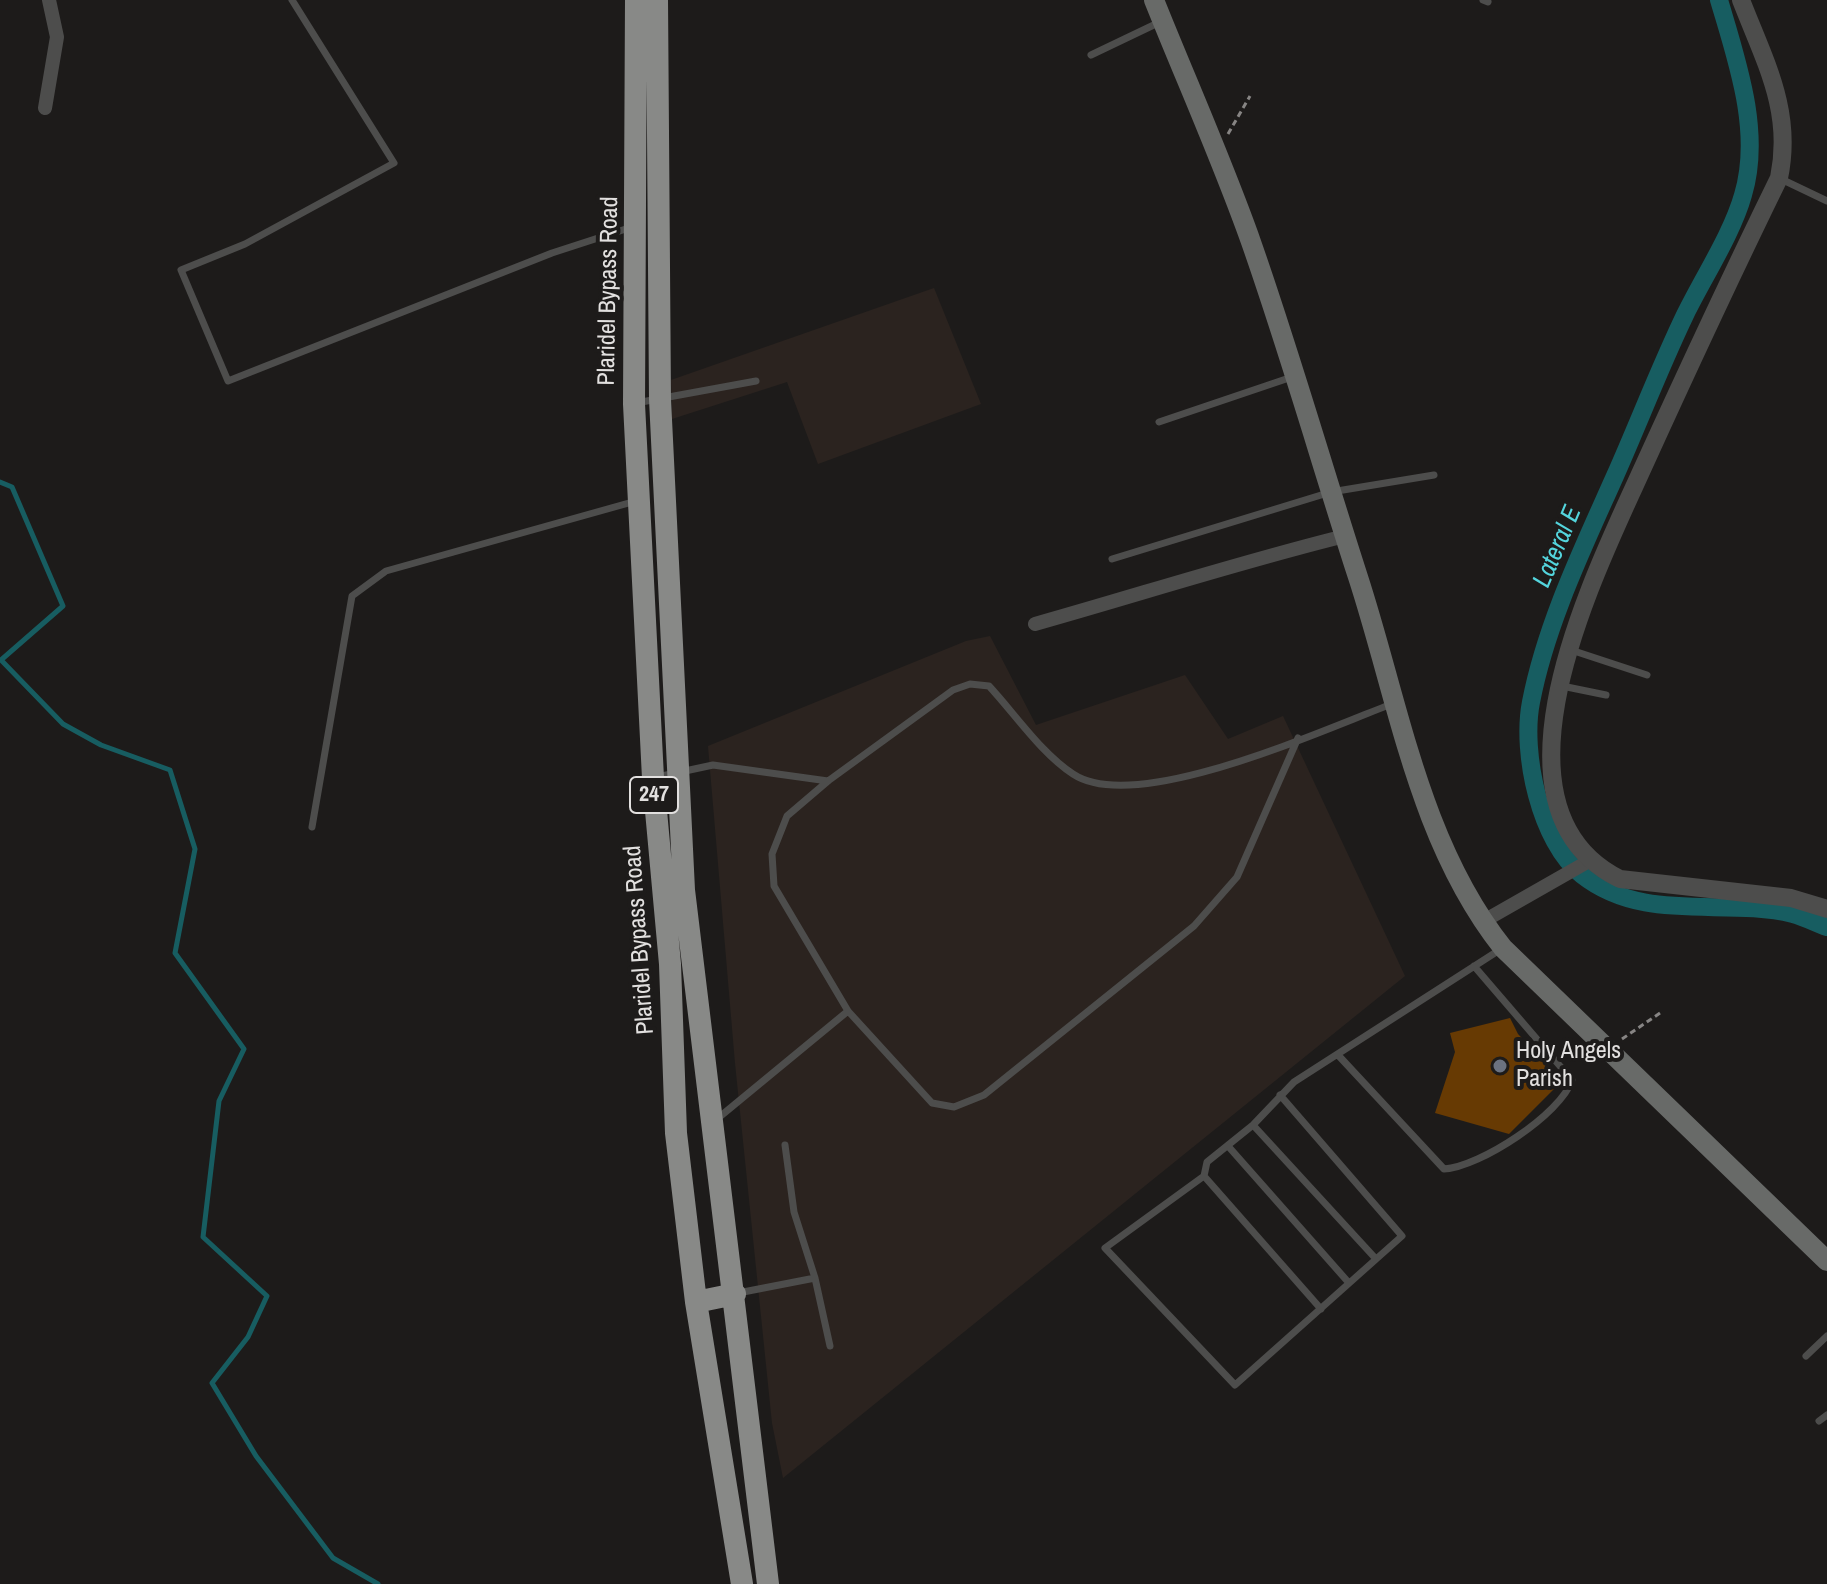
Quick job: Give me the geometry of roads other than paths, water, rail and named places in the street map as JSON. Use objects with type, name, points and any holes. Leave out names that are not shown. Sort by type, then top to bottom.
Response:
[{"type":"highway","name":"Plaridel Bypass Road","points":[[636,0],[634,404],[653,778],[670,964],[676,1133],[696,1302],[742,1584]]},
{"type":"highway","name":"Plaridel Bypass Road","points":[[657,0],[660,399],[684,890],[768,1584]]},
{"type":"highway","points":[[696,1302],[735,1294]]},
{"type":"main road","points":[[1154,0],[1251,241],[1345,536],[1423,797],[1449,863],[1482,922],[1503,948],[1606,1051],[1827,1261]]},
{"type":"street","points":[[45,108],[57,37],[49,0]]},
{"type":"street","points":[[1581,867],[1559,813],[1552,769],[1552,733],[1569,649],[1610,538],[1674,394],[1779,178],[1784,152],[1784,119],[1741,0]]},
{"type":"street","points":[[1035,624],[1216,569],[1345,536]]},
{"type":"street","points":[[1482,922],[1581,867],[1620,879],[1791,898],[1827,909]]},
{"type":"lane","points":[[292,0],[394,163],[245,244],[181,270],[228,381],[552,253],[637,225]]},
{"type":"lane","points":[[1091,55],[1162,21]]},
{"type":"lane","points":[[1779,178],[1827,201]]},
{"type":"lane","points":[[1159,422],[1294,376]]},
{"type":"lane","points":[[634,404],[756,381]]},
{"type":"lane","points":[[1112,559],[1331,492],[1434,475]]},
{"type":"lane","points":[[312,827],[352,596],[386,571],[638,501]]},
{"type":"lane","points":[[1569,649],[1647,675]]},
{"type":"lane","points":[[1298,738],[1237,877],[1194,926],[984,1095],[954,1107],[932,1103],[848,1011],[774,886],[772,854],[787,816],[828,781],[953,690],[970,684],[989,686],[1073,775],[1110,787],[1191,778],[1298,738],[1395,703]]},
{"type":"lane","points":[[1560,686],[1606,695]]},
{"type":"lane","points":[[653,778],[713,765],[828,781]]},
{"type":"lane","points":[[1321,1309],[1204,1176],[1203,1167],[1314,1067],[1338,1055],[1503,948]]},
{"type":"lane","points":[[1338,1055],[1444,1169],[1478,1161],[1543,1114],[1572,1080],[1474,966]]},
{"type":"lane","points":[[712,1123],[848,1011]]},
{"type":"lane","points":[[1204,1176],[1105,1248],[1235,1385],[1402,1236],[1280,1095]]},
{"type":"lane","points":[[1253,1125],[1376,1259]]},
{"type":"lane","points":[[785,1145],[794,1212],[815,1278],[830,1346]]},
{"type":"lane","points":[[1228,1146],[1349,1283]]},
{"type":"lane","points":[[735,1294],[815,1278]]},
{"type":"lane","points":[[1806,1356],[1827,1336]]},
{"type":"lane","points":[[1819,1421],[1827,1415]]},
{"type":"waterway","name":"Lateral E","points":[[1719,0],[1740,72],[1749,122],[1750,147],[1743,195],[1725,240],[1667,354],[1556,615],[1531,702],[1529,746],[1537,795],[1555,841],[1567,860],[1582,875],[1606,890],[1658,904],[1767,909],[1793,914],[1827,927]]},
{"type":"waterway","points":[[0,482],[12,487],[63,606],[1,660],[63,724],[101,745],[170,770],[195,849],[175,953],[244,1049],[219,1101],[203,1237],[267,1296],[248,1337],[212,1383],[256,1456],[333,1558],[378,1584]]},
{"type":"place","name":"Holy Angels Parish","points":[[1500,1066]]}]
